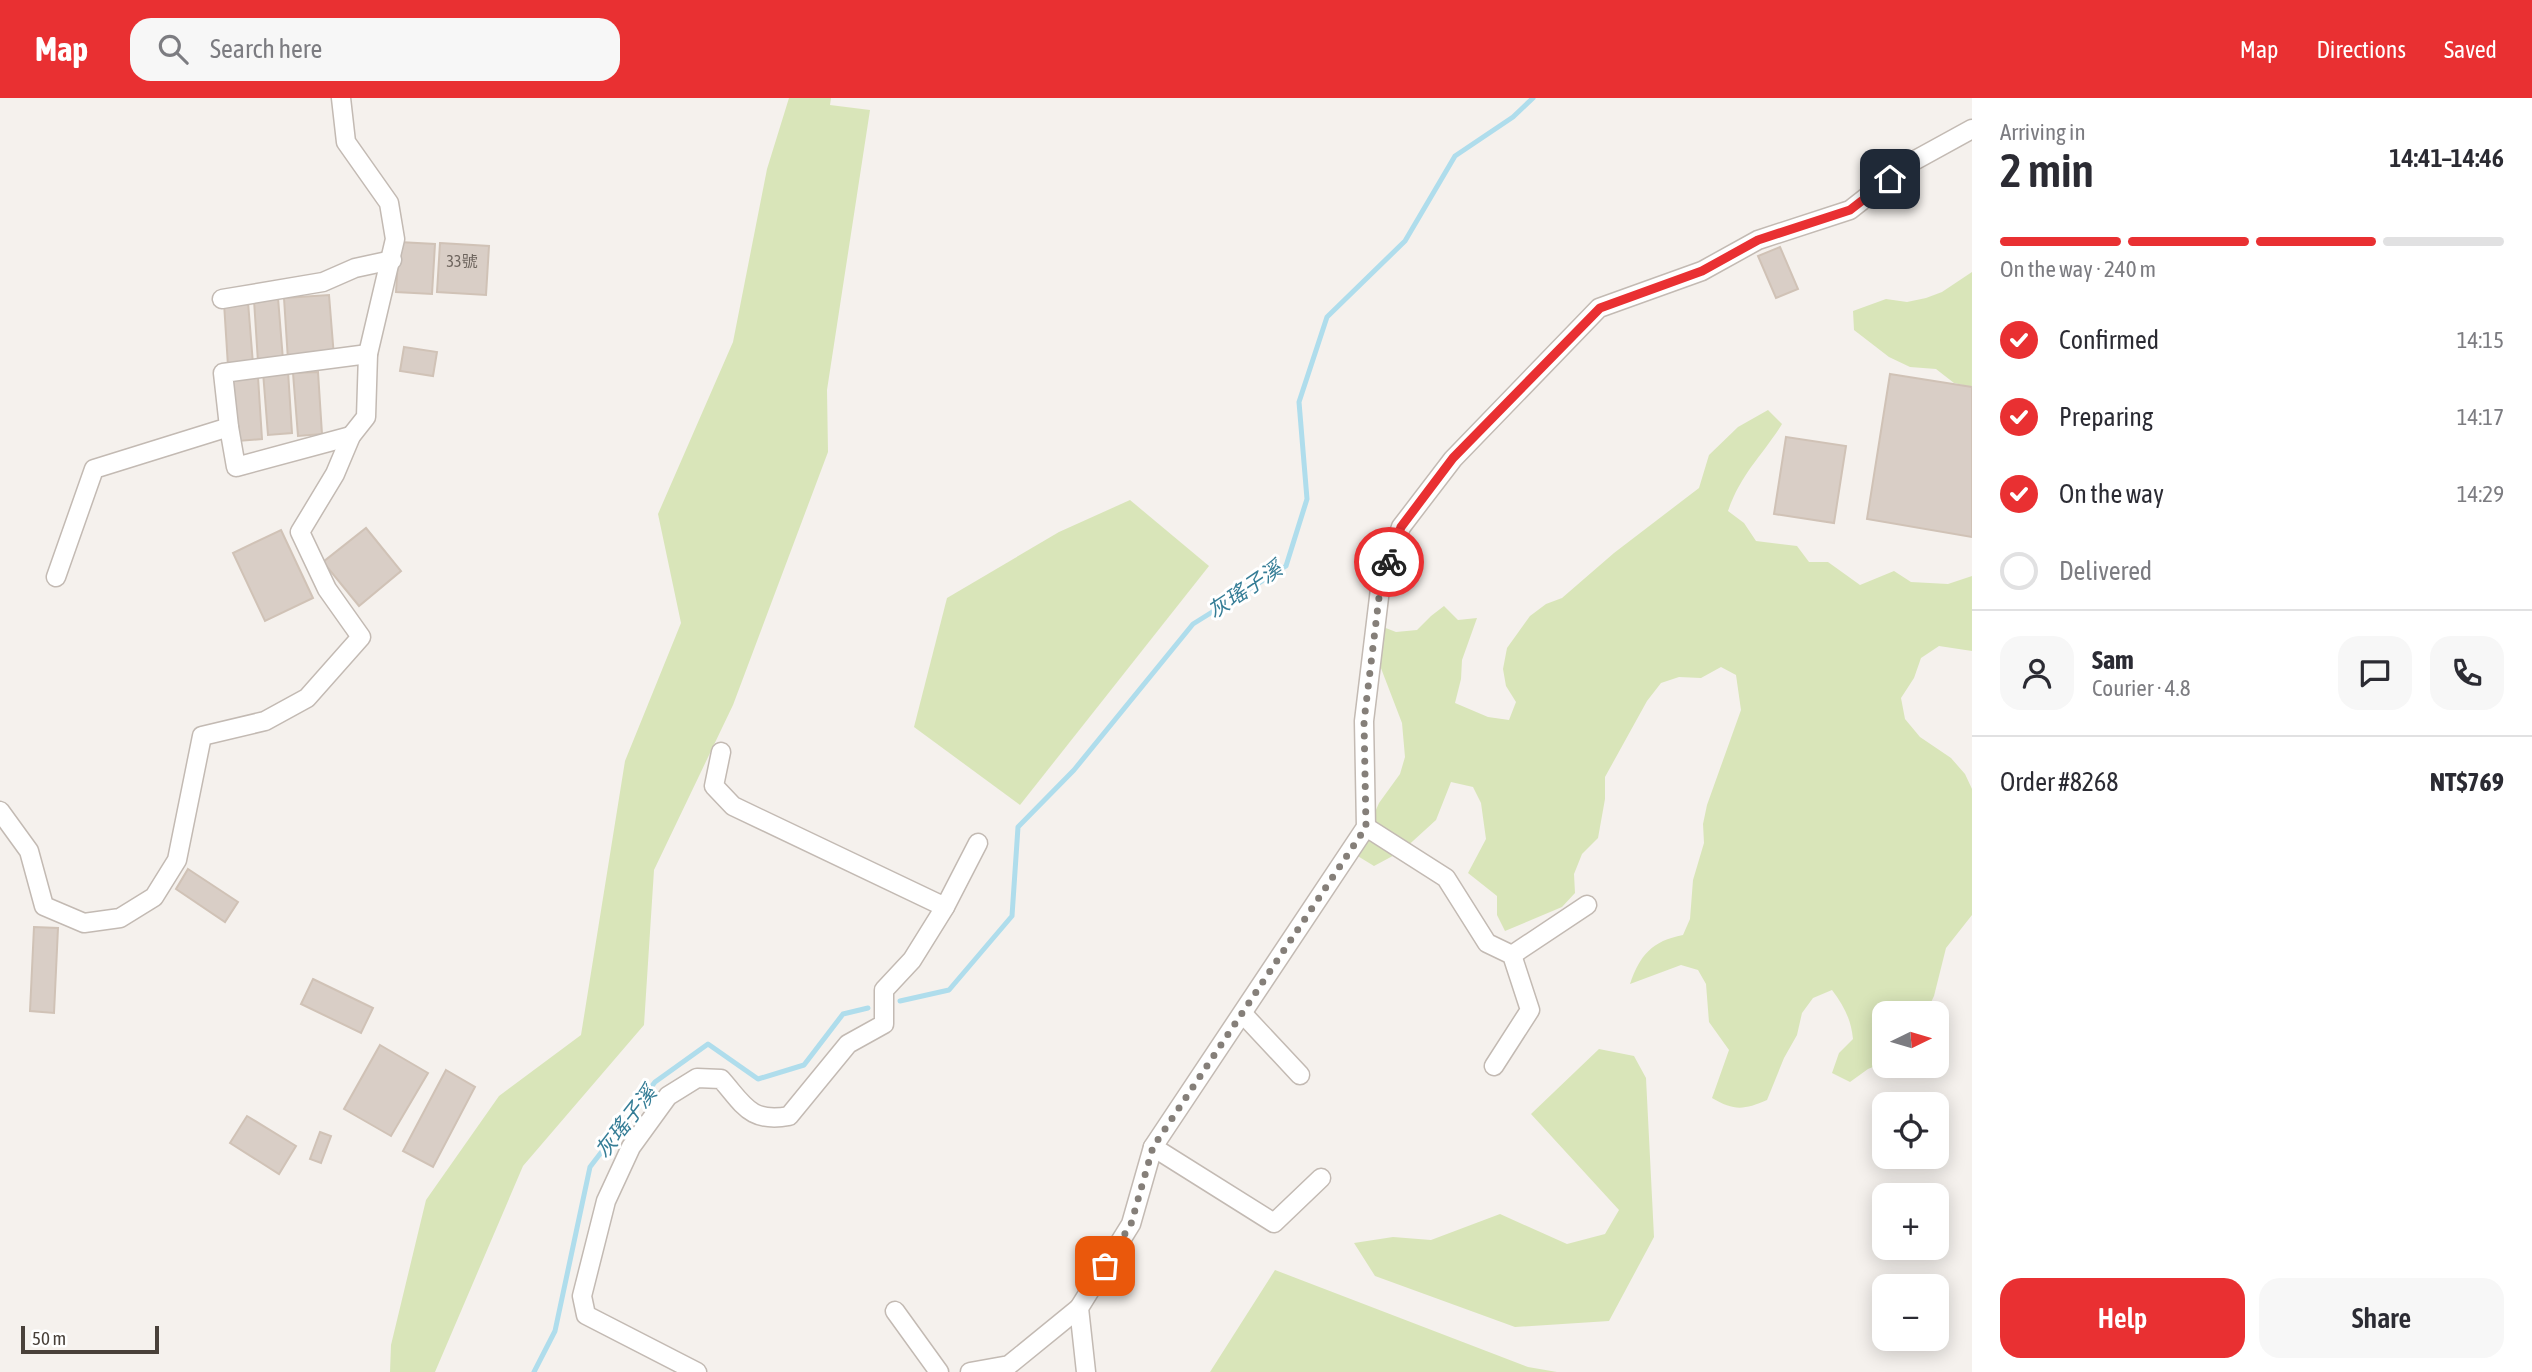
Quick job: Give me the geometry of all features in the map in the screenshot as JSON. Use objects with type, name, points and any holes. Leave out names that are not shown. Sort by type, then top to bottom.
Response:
[{"type":"street","points":[[0,811],[29,851],[44,906],[84,923],[120,918],[154,897],[177,860],[202,736],[265,721],[307,698],[361,637],[327,589],[300,532],[335,474],[351,436],[366,417],[368,354],[396,239],[388,203],[346,142],[341,98]]},
{"type":"street","points":[[970,1372],[1009,1365],[1079,1308],[1131,1224],[1153,1147],[1366,827],[1364,721],[1380,589],[1401,527],[1453,458],[1600,308],[1702,271],[1758,240],[1850,210],[1910,163],[1972,129]]},
{"type":"street","points":[[222,299],[323,282],[355,268],[392,260]]},
{"type":"street","points":[[351,436],[236,467],[223,373],[368,354]]},
{"type":"street","points":[[56,577],[94,469],[229,426]]},
{"type":"street","points":[[721,752],[715,786],[733,806],[945,906]]},
{"type":"street","points":[[1366,827],[1446,878],[1488,943],[1512,956],[1530,1010],[1494,1066]]},
{"type":"street","points":[[696,1372],[586,1315],[582,1296],[606,1201],[631,1147],[668,1096],[696,1078],[721,1079],[751,1113],[772,1119],[789,1116],[848,1044],[884,1024],[884,990],[912,960],[945,906],[978,843]]},
{"type":"street","points":[[1512,956],[1587,905]]},
{"type":"street","points":[[1243,1014],[1300,1075]]},
{"type":"street","points":[[1153,1147],[1274,1223],[1321,1178]]},
{"type":"street","points":[[1079,1308],[1086,1372]]},
{"type":"street","points":[[895,1311],[939,1372]]},
{"type":"green space","points":[[789,98],[831,98],[830,105],[870,110],[827,390],[828,452],[733,705],[654,870],[644,1025],[523,1166],[435,1372],[390,1372],[391,1345],[426,1200],[499,1096],[581,1035],[625,761],[681,623],[658,514],[733,342],[767,169]]},
{"type":"green space","points":[[1972,272],[1972,387],[1954,383],[1936,369],[1910,367],[1889,357],[1854,330],[1853,311],[1886,299],[1907,302],[1926,298],[1942,292]]},
{"type":"green space","points":[[1768,410],[1782,424],[1746,475],[1728,511],[1744,523],[1756,541],[1797,546],[1809,562],[1828,562],[1860,585],[1894,571],[1911,582],[1948,584],[1972,576],[1972,651],[1939,646],[1921,658],[1914,678],[1901,698],[1905,719],[1920,737],[1951,758],[1965,774],[1972,789],[1972,915],[1946,948],[1932,1001],[1872,1001],[1872,1067],[1850,1082],[1832,1073],[1839,1053],[1853,1039],[1846,1013],[1832,990],[1813,998],[1802,1013],[1797,1035],[1784,1058],[1767,1100],[1739,1108],[1712,1098],[1729,1050],[1709,1022],[1706,984],[1698,970],[1681,965],[1630,984],[1643,957],[1655,945],[1683,935],[1690,919],[1693,880],[1704,843],[1703,824],[1707,805],[1741,710],[1736,675],[1721,667],[1701,678],[1679,677],[1661,683],[1647,701],[1605,777],[1605,799],[1598,838],[1582,854],[1574,874],[1575,893],[1562,907],[1505,931],[1497,915],[1497,896],[1468,873],[1486,839],[1481,803],[1473,787],[1451,782],[1436,820],[1402,851],[1374,866],[1356,855],[1379,803],[1400,774],[1405,757],[1402,723],[1379,663],[1378,625],[1396,632],[1417,630],[1444,606],[1458,620],[1477,618],[1462,660],[1455,703],[1488,717],[1509,720],[1516,702],[1506,686],[1503,669],[1507,648],[1530,616],[1546,604],[1562,598],[1614,553],[1699,488],[1709,455],[1738,427]]},
{"type":"green space","points":[[1130,500],[1209,566],[1020,805],[914,727],[947,598],[1059,532]]},
{"type":"green space","points":[[1599,1049],[1634,1056],[1646,1078],[1654,1237],[1609,1321],[1515,1327],[1375,1276],[1354,1243],[1393,1237],[1431,1240],[1500,1214],[1567,1244],[1605,1234],[1619,1210],[1531,1114]]},
{"type":"green space","points":[[1275,1270],[1528,1367],[1557,1372],[1210,1372]]},
{"type":"building","points":[[399,242],[435,244],[432,294],[396,292]]},
{"type":"building","points":[[440,243],[489,246],[486,295],[437,292]]},
{"type":"building","points":[[1780,247],[1798,289],[1776,298],[1758,256]]},
{"type":"building","points":[[329,295],[334,357],[288,360],[284,298]]},
{"type":"building","points":[[278,298],[283,360],[258,362],[254,300]]},
{"type":"building","points":[[248,302],[253,364],[228,366],[224,303]]},
{"type":"building","points":[[404,347],[437,352],[433,376],[400,371]]},
{"type":"building","points":[[288,371],[292,433],[268,435],[263,372]]},
{"type":"building","points":[[318,372],[322,434],[298,436],[293,373]]},
{"type":"building","points":[[1890,374],[1972,387],[1972,537],[1867,519]]},
{"type":"building","points":[[258,377],[262,439],[238,441],[233,379]]},
{"type":"building","points":[[1786,437],[1846,446],[1834,523],[1774,514]]},
{"type":"building","points":[[366,528],[401,571],[359,606],[323,562]]},
{"type":"building","points":[[281,530],[313,598],[265,621],[233,553]]},
{"type":"building","points":[[188,869],[238,902],[225,922],[176,889]]},
{"type":"building","points":[[34,927],[58,928],[54,1013],[30,1011]]},
{"type":"building","points":[[313,979],[373,1008],[361,1033],[301,1004]]},
{"type":"building","points":[[380,1045],[428,1073],[391,1136],[344,1109]]},
{"type":"building","points":[[446,1070],[475,1087],[433,1167],[403,1151]]},
{"type":"building","points":[[247,1116],[296,1146],[279,1174],[230,1143]]},
{"type":"building","points":[[320,1132],[331,1136],[321,1163],[310,1159]]},
{"type":"waterway","name":"灰瑤子溪","points":[[900,1001],[949,990],[1012,916],[1018,827],[1074,770],[1193,624],[1286,566],[1307,499],[1299,402],[1327,317],[1405,241],[1455,156],[1513,117],[1533,98]]},
{"type":"waterway","name":"灰瑤子溪","points":[[534,1372],[555,1331],[590,1167],[655,1082],[708,1044],[758,1079],[804,1065],[843,1014],[868,1008]]},
{"type":"way so far","points":[[1105,1266],[1131,1224],[1153,1147],[1366,827],[1364,721],[1380,589],[1389,562]]},
{"type":"route","points":[[1389,562],[1401,527],[1453,458],[1600,308],[1702,271],[1758,240],[1850,210],[1890,179]]}]
